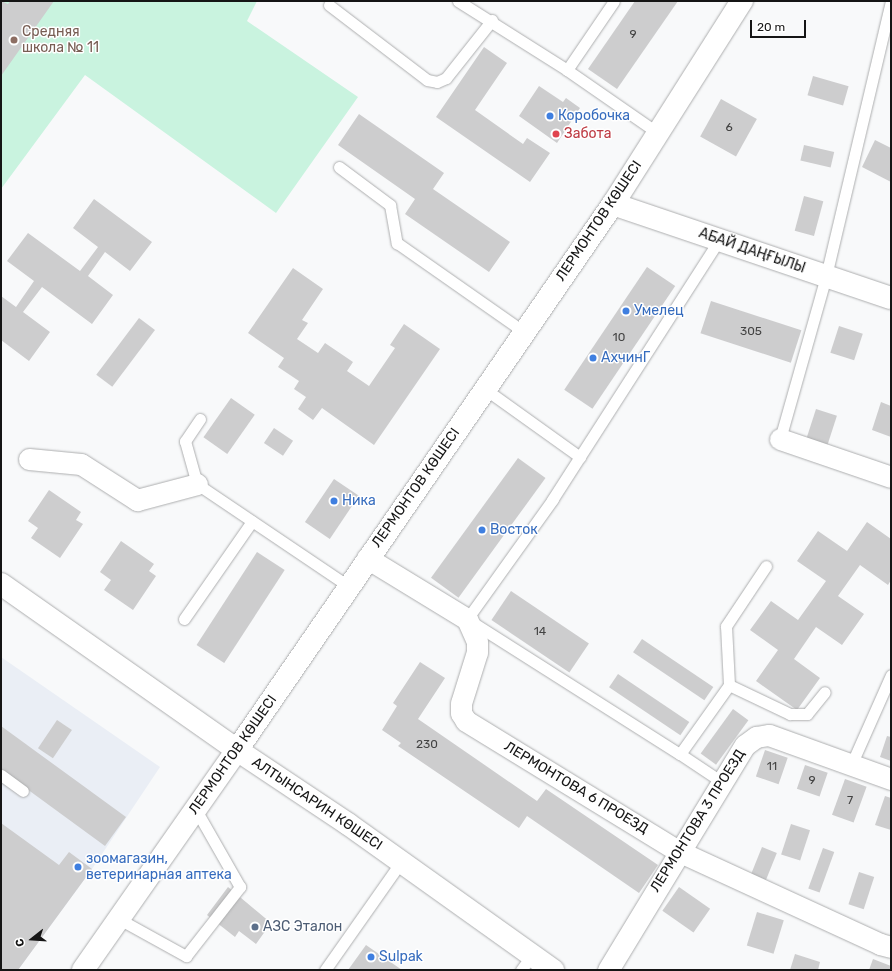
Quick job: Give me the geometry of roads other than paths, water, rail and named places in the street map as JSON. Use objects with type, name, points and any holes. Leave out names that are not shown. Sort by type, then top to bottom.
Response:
[{"type":"street","name":"ЛЕРМОНТОВ КӨШЕСІ","points":[[83,970],[238,750],[348,586],[613,204],[742,1]]},
{"type":"street","name":"АБАЙ ДАҢҒЫЛЫ","points":[[613,204],[891,298]]},
{"type":"street","points":[[780,439],[891,477]]},
{"type":"street","points":[[29,459],[81,464],[137,500],[196,484]]},
{"type":"street","points":[[368,558],[467,619]]},
{"type":"street","name":"АЛТЫНСАРИН КӨШЕСІ","points":[[1,584],[401,862],[527,963],[553,970]]},
{"type":"street","name":"ЛЕРМОНТОВА 6 ПРОЕЗД","points":[[467,619],[477,647],[461,702],[460,713],[466,721],[678,851],[880,944],[891,947]]},
{"type":"street","name":"ЛЕРМОНТОВА 3 ПРОЕЗД","points":[[608,970],[678,851],[745,745],[756,737],[769,735],[852,763],[891,779]]},
{"type":"lane","points":[[458,1],[492,20],[658,133]]},
{"type":"lane","points":[[567,70],[614,1]]},
{"type":"lane","points":[[780,439],[826,276],[891,1]]},
{"type":"lane","points":[[329,5],[427,80],[437,82],[446,78],[492,20]]},
{"type":"lane","points":[[339,167],[390,205],[398,243],[524,332]]},
{"type":"lane","points":[[719,240],[580,457],[467,619],[722,782]]},
{"type":"lane","points":[[485,389],[580,457]]},
{"type":"lane","points":[[200,419],[185,441],[196,484],[348,586]]},
{"type":"lane","points":[[184,619],[252,521]]},
{"type":"lane","points":[[680,754],[728,686],[726,626],[766,566]]},
{"type":"lane","points":[[852,763],[891,675]]},
{"type":"lane","points":[[728,686],[790,714],[807,714],[825,692]]},
{"type":"lane","points":[[1,775],[23,791]]},
{"type":"lane","points":[[118,919],[186,956],[240,887],[196,810]]},
{"type":"lane","points":[[325,970],[401,862]]},
{"type":"place","name":"Средняя школа № 11","points":[[14,40]]},
{"type":"place","name":"Коробочка","points":[[550,116]]},
{"type":"place","name":"Забота","points":[[556,134]]},
{"type":"place","name":"Умелец","points":[[626,311]]},
{"type":"place","name":"АхчинГ","points":[[593,358]]},
{"type":"place","name":"Ника","points":[[334,501]]},
{"type":"place","name":"Восток","points":[[482,530]]},
{"type":"place","name":"зоомагазин, ветеринарная аптека","points":[[78,867]]},
{"type":"place","name":"АЗС Эталон","points":[[255,927]]},
{"type":"place","name":"Sulpak","points":[[371,957]]}]
